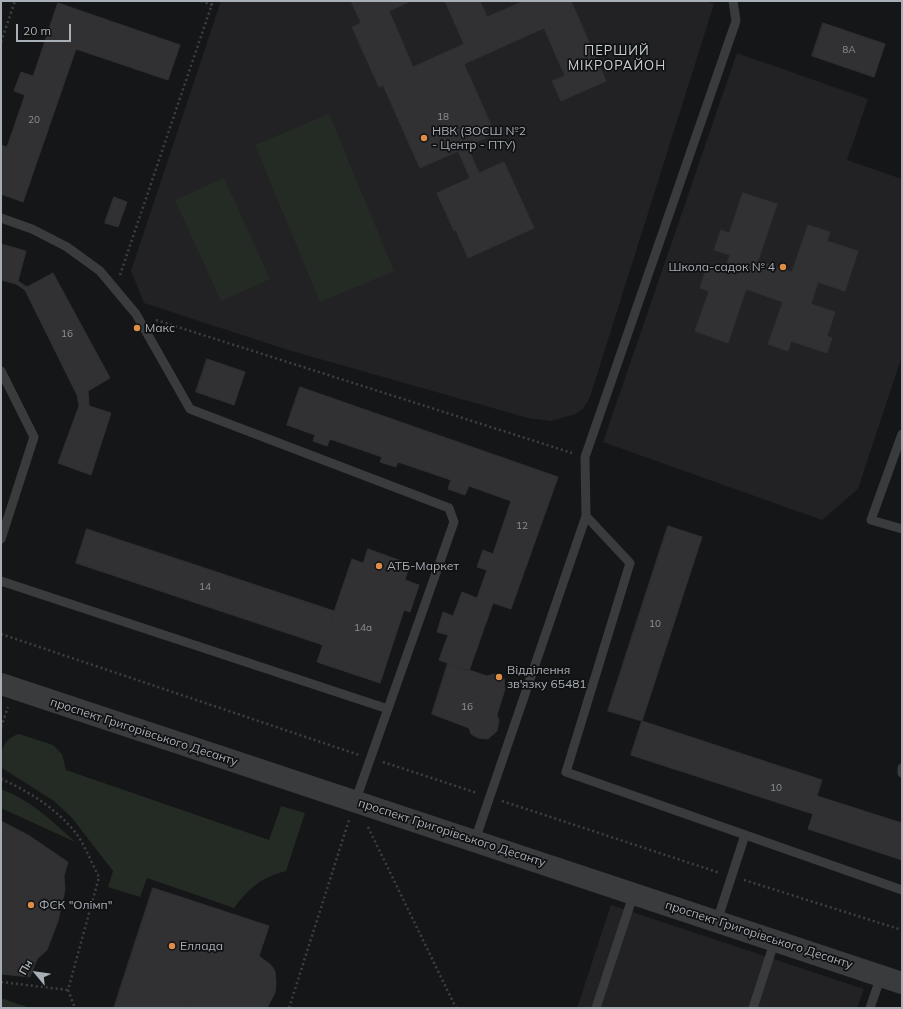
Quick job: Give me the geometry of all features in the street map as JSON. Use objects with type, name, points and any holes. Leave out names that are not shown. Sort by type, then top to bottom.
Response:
[{"type":"street","name":"проспект Григорівського Десанту","points":[[1,684],[902,983]]},
{"type":"lane","points":[[474,840],[586,516],[585,457],[736,21],[733,1]]},
{"type":"lane","points":[[1,218],[32,229],[67,247],[100,271],[136,314],[190,409],[449,508],[454,522],[355,802]]},
{"type":"lane","points":[[1,371],[34,437],[1,539]]},
{"type":"lane","points":[[902,434],[871,520],[902,530]]},
{"type":"lane","points":[[586,516],[630,563],[566,772],[902,890]]},
{"type":"lane","points":[[1,581],[388,709]]},
{"type":"lane","points":[[902,768],[902,773]]},
{"type":"lane","points":[[717,921],[746,835]]},
{"type":"lane","points":[[596,1008],[634,893]]},
{"type":"lane","points":[[753,1008],[775,940]]},
{"type":"lane","points":[[870,1008],[881,976]]},
{"type":"path","points":[[1,42],[15,1]]},
{"type":"path","points":[[201,1],[212,5]]},
{"type":"path","points":[[115,289],[213,1]]},
{"type":"path","points":[[136,314],[585,457]]},
{"type":"path","points":[[1,634],[371,759],[732,877],[902,930]]},
{"type":"path","points":[[1,779],[17,786],[55,812],[78,836],[99,877],[68,990],[75,1008]]},
{"type":"path","points":[[289,1008],[355,802]]},
{"type":"path","points":[[355,802],[456,1008]]},
{"type":"path","points":[[1,982],[68,990]]},
{"type":"shaded area","name":"НВК (ЗОСШ №2 - Центр - ПТУ)","points":[[221,1],[706,1],[714,4],[590,397],[583,409],[576,414],[551,421],[528,418],[288,350],[144,303],[131,271]]},
{"type":"shaded area","name":"Школа-садок № 4","points":[[737,53],[868,99],[847,160],[902,179],[902,356],[858,489],[822,520],[603,442]]},
{"type":"shaded area","points":[[329,114],[394,271],[320,302],[255,145]]},
{"type":"shaded area","points":[[224,178],[270,279],[221,301],[175,200]]},
{"type":"shaded area","points":[[19,734],[53,745],[62,754],[66,770],[269,840],[281,806],[305,813],[286,871],[270,876],[257,884],[234,908],[147,878],[140,897],[108,887],[113,871],[72,818],[54,801],[2,768],[1,757],[3,747],[9,739]]},
{"type":"shaded area","points":[[1,789],[31,805],[50,819],[75,842],[1,808]]},
{"type":"shaded area","points":[[611,905],[864,989],[857,1008],[577,1008]]},
{"type":"shaded area","points":[[1,998],[30,1008],[1,1008]]},
{"type":"building","points":[[351,1],[411,1],[389,11],[413,67],[464,44],[445,1],[480,1],[487,17],[524,1],[571,1],[606,81],[561,101],[552,81],[565,76],[544,28],[464,64],[495,134],[467,146],[479,173],[504,162],[534,228],[468,258],[456,230],[454,231],[437,193],[470,178],[458,151],[420,168],[383,85],[379,87],[352,27],[361,23]]},
{"type":"building","points":[[58,3],[180,45],[168,80],[76,49],[23,202],[1,194],[1,145],[7,147],[25,95],[14,91],[21,72],[33,76]]},
{"type":"building","points":[[823,23],[885,44],[874,77],[812,56]]},
{"type":"building","points":[[743,193],[777,204],[758,261],[792,272],[808,225],[830,232],[827,241],[858,251],[845,291],[818,282],[811,304],[835,312],[827,336],[832,338],[827,353],[791,341],[788,351],[768,344],[783,302],[746,289],[728,343],[695,331],[709,291],[700,288],[707,266],[724,272],[730,255],[714,250],[721,230],[729,233]]},
{"type":"building","points":[[114,197],[127,202],[118,227],[105,223]]},
{"type":"building","points":[[1,244],[26,251],[18,281],[27,287],[53,273],[110,378],[88,391],[89,406],[111,413],[91,475],[58,463],[79,406],[77,395],[25,290],[16,284],[1,280]]},
{"type":"building","points":[[207,359],[245,372],[234,405],[196,392]]},
{"type":"building","points":[[300,387],[558,477],[511,609],[493,603],[469,671],[439,660],[448,635],[437,632],[443,612],[453,616],[462,592],[477,598],[487,570],[477,567],[483,550],[493,554],[511,501],[469,486],[465,495],[448,489],[451,480],[398,462],[396,467],[380,462],[382,457],[330,439],[327,446],[313,441],[315,435],[287,425]]},
{"type":"building","points":[[668,526],[702,537],[642,721],[608,711]]},
{"type":"building","points":[[87,529],[334,611],[323,645],[76,563]]},
{"type":"building","points":[[368,549],[410,564],[405,580],[419,585],[410,612],[404,610],[380,683],[317,662],[352,559],[363,563]]},
{"type":"building","points":[[448,663],[487,676],[495,674],[504,678],[505,689],[497,715],[499,720],[497,731],[488,739],[478,738],[471,734],[469,728],[432,714]]},
{"type":"building","points":[[642,721],[822,780],[817,796],[902,823],[902,860],[808,829],[813,814],[631,755]]},
{"type":"building","name":"ФСК \"Олімп\"","points":[[1,821],[28,835],[68,862],[64,876],[65,890],[58,921],[47,950],[37,959],[30,977],[1,974]]},
{"type":"building","name":"Еллада","points":[[153,888],[193,901],[209,923],[211,939],[210,952],[200,986],[189,1008],[114,1008]]},
{"type":"building","points":[[193,901],[269,926],[259,956],[271,965],[275,971],[275,993],[267,1008],[189,1008],[200,986],[210,952],[211,939],[209,923]]},
{"type":"place","name":"НВК (ЗОСШ №2 - Центр - ПТУ)","points":[[424,138]]},
{"type":"place","name":"Школа-садок № 4","points":[[783,267]]},
{"type":"place","name":"Макс","points":[[137,328]]},
{"type":"place","name":"АТБ-Маркет","points":[[379,566]]},
{"type":"place","name":"Відділення зв'язку 65481","points":[[499,677]]},
{"type":"place","name":"ФСК \"Олімп\"","points":[[31,905]]},
{"type":"place","name":"Еллада","points":[[172,946]]},
{"type":"district","name":"ПЕРШИЙ МІКРОРАЙОН","points":[[617,58]]}]
